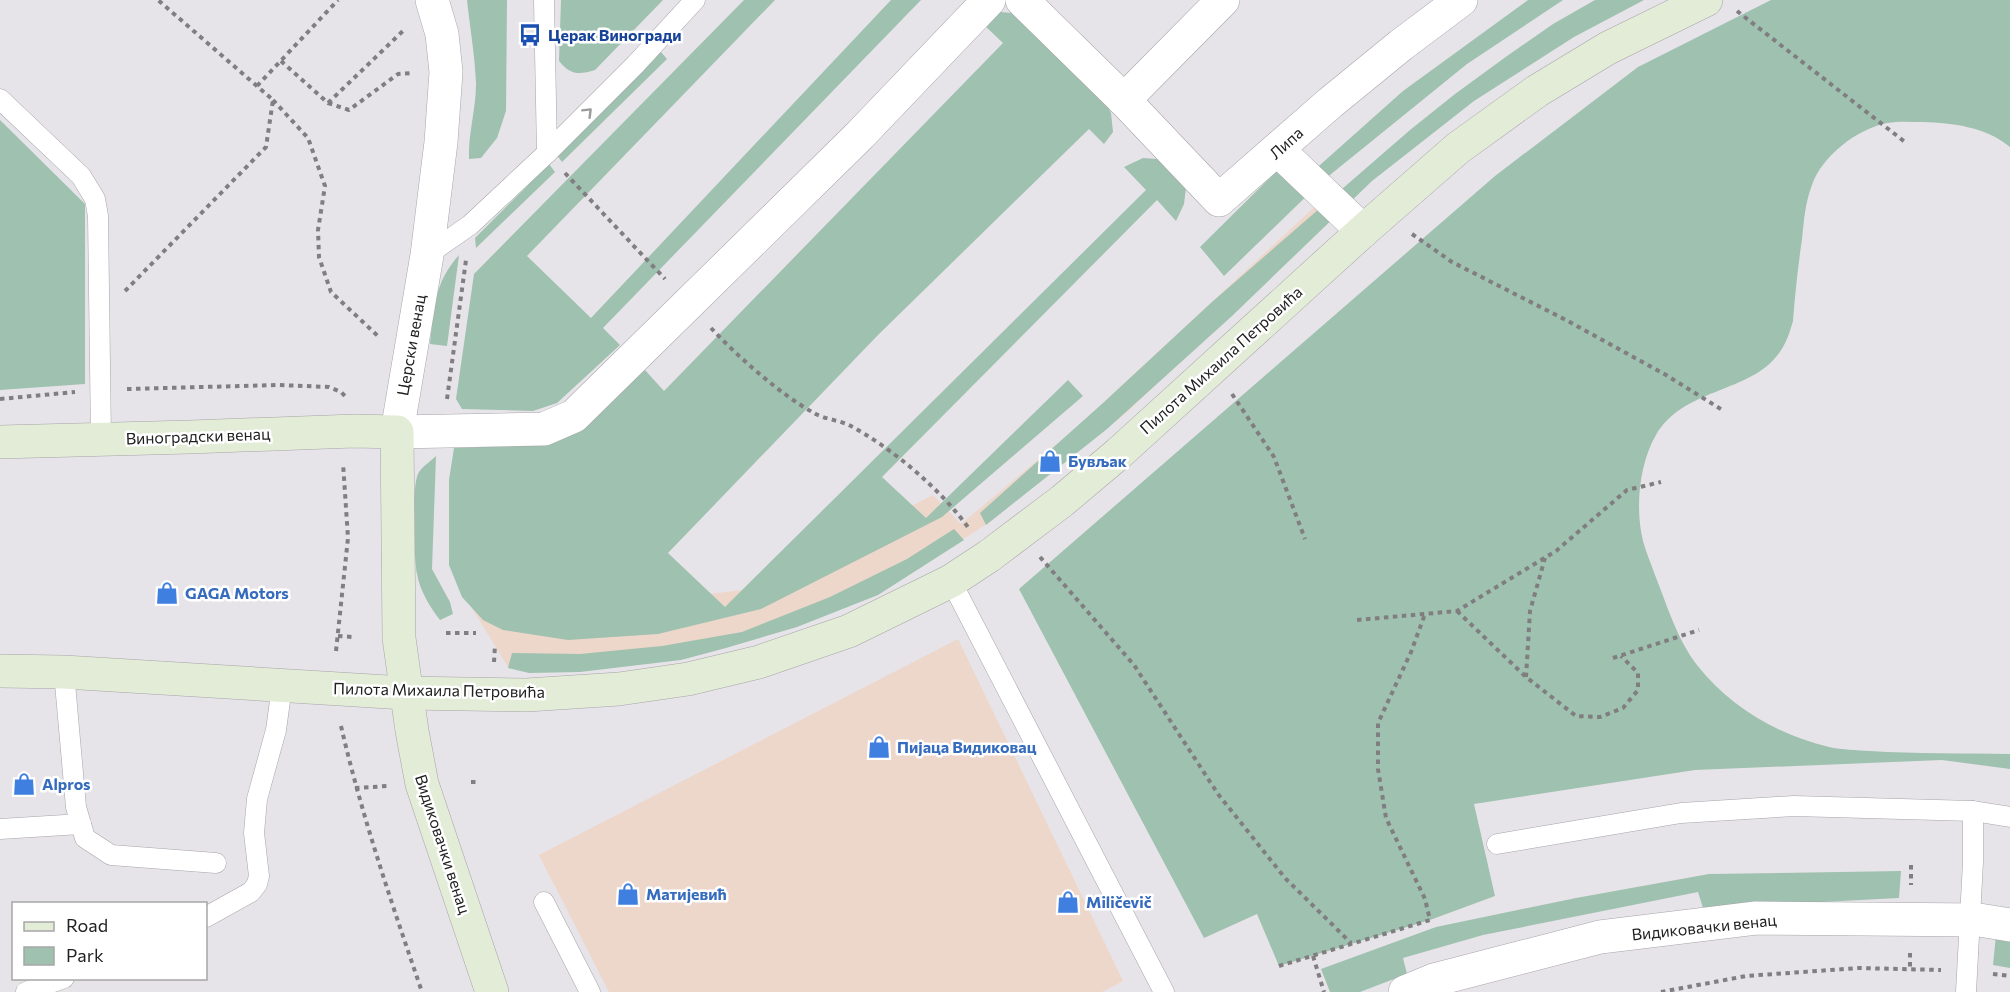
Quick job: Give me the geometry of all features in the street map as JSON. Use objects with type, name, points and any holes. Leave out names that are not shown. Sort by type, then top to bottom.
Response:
[{"type":"main road","name":"Пилота Михаила Петровића","points":[[0,671],[64,672],[405,693],[528,695],[619,689],[688,679],[759,662],[849,630],[951,582],[1020,533],[1119,453],[1213,366],[1458,148],[1537,91],[1608,48],[1718,3]]},
{"type":"main road","name":"Виноградски венац","points":[[0,442],[354,430],[397,432]]},
{"type":"main road","name":"Церски венац","points":[[397,432],[399,638],[405,693]]},
{"type":"main road","name":"Видиковачки венац","points":[[405,693],[422,784],[492,992]]},
{"type":"street","points":[[397,432],[544,429],[574,416],[860,135],[989,0]]},
{"type":"street","name":"Липа","points":[[1022,0],[1124,100],[1219,200],[1357,81],[1461,0]]},
{"type":"street","points":[[1124,100],[1223,0]]},
{"type":"street","name":"Церски венац","points":[[397,432],[428,255],[441,142],[446,72],[442,34],[433,1]]},
{"type":"street","points":[[1278,150],[1372,223]]},
{"type":"street","name":"Видиковачки венац","points":[[1405,992],[1434,980],[1599,937],[1756,918],[1969,920],[2010,925]]},
{"type":"lane","points":[[544,0],[547,153]]},
{"type":"lane","points":[[428,255],[470,225],[547,153],[635,65],[695,0]]},
{"type":"lane","points":[[0,99],[81,176],[95,200],[98,216],[101,440]]},
{"type":"lane","points":[[951,582],[1164,992]]},
{"type":"lane","points":[[64,672],[76,807],[85,838],[111,855],[216,863]]},
{"type":"lane","points":[[207,916],[251,892],[257,884],[259,876],[254,833],[257,799],[276,730],[282,686]]},
{"type":"lane","points":[[1497,844],[1681,813],[1794,807],[1973,812],[2010,817]]},
{"type":"lane","points":[[1966,992],[1973,862],[1973,812]]},
{"type":"lane","points":[[0,829],[81,824]]},
{"type":"lane","points":[[544,902],[590,992]]},
{"type":"lane","points":[[26,992],[59,980]]},
{"type":"path","points":[[158,0],[273,100],[308,138],[325,186],[318,230],[319,257],[331,292],[382,340]]},
{"type":"path","points":[[257,86],[338,0]]},
{"type":"path","points":[[328,103],[433,1]]},
{"type":"path","points":[[1718,3],[1905,142]]},
{"type":"path","points":[[281,61],[328,103],[349,110],[398,74],[420,73]]},
{"type":"path","points":[[100,318],[266,147],[273,100]]},
{"type":"path","points":[[547,153],[716,334],[772,384],[815,414],[847,424],[890,451],[932,487],[963,519],[976,537]]},
{"type":"path","points":[[1372,223],[1452,262],[1646,364],[1724,411]]},
{"type":"path","points":[[446,408],[468,251]]},
{"type":"path","points":[[1213,366],[1274,457],[1305,539]]},
{"type":"path","points":[[0,399],[101,390],[279,386],[329,387],[341,392],[350,400],[354,430],[342,454],[346,477],[348,538],[336,651]]},
{"type":"path","points":[[1357,621],[1457,611],[1556,551],[1627,490],[1661,482]]},
{"type":"path","points":[[1020,533],[1134,665],[1218,794],[1285,878],[1351,944]]},
{"type":"path","points":[[1526,677],[1530,611],[1545,558]]},
{"type":"path","points":[[1457,611],[1526,677],[1576,716],[1600,717],[1623,708],[1638,690],[1638,673],[1621,656]]},
{"type":"path","points":[[1279,966],[1430,920],[1425,900],[1386,818],[1378,769],[1378,723],[1411,652],[1425,614]]},
{"type":"path","points":[[1613,658],[1699,630]]},
{"type":"path","points":[[446,633],[476,633]]},
{"type":"path","points":[[338,636],[353,637]]},
{"type":"path","points":[[494,664],[495,645]]},
{"type":"path","points":[[341,726],[355,788],[422,992]]},
{"type":"path","points":[[471,782],[478,782]]},
{"type":"path","points":[[355,788],[395,785]]},
{"type":"path","points":[[1911,865],[1911,887]]},
{"type":"path","points":[[1312,956],[1324,992]]},
{"type":"path","points":[[1661,992],[1746,976],[1860,968],[1967,970],[2010,976]]},
{"type":"shaded area","name":"Бувљак","points":[[1323,199],[1339,213],[1126,413],[987,524],[872,597],[643,662],[508,667],[470,605],[660,600],[751,589],[933,495],[961,524],[1076,428]]},
{"type":"shaded area","name":"Пијаца Видиковац","points":[[958,639],[1123,981],[1102,992],[609,992],[539,855]]},
{"type":"green space","points":[[467,0],[507,0],[506,111],[497,138],[481,158],[469,159],[476,84]]},
{"type":"green space","points":[[561,0],[663,0],[595,70],[575,73],[559,61]]},
{"type":"green space","points":[[744,0],[775,0],[527,256],[591,318],[891,0],[921,0],[603,328],[620,345],[557,403],[533,411],[462,409],[456,399],[474,274]]},
{"type":"green space","points":[[1528,0],[1563,0],[1467,64],[1320,183],[1224,276],[1200,247],[1293,155],[1311,173],[1403,91]]},
{"type":"green space","points":[[1595,0],[1644,0],[1574,37],[1474,101],[1372,181],[1232,316],[1107,429],[986,525],[980,513],[1212,302],[1410,130],[1507,56],[1553,24]]},
{"type":"green space","points":[[1771,0],[2010,0],[2010,147],[2001,140],[1969,127],[1900,122],[1887,123],[1864,131],[1832,154],[1817,174],[1808,198],[1793,321],[1786,341],[1775,358],[1762,369],[1748,378],[1682,408],[1656,435],[1646,459],[1640,487],[1639,515],[1644,545],[1673,622],[1690,655],[1724,694],[1756,717],[1792,735],[1829,747],[1905,753],[2010,754],[2010,769],[1942,760],[1695,770],[1474,804],[1495,896],[1430,920],[1279,966],[1257,914],[1204,938],[1019,589],[1495,176],[1638,67]]},
{"type":"green space","points":[[1000,12],[1013,13],[1106,104],[1111,113],[1113,132],[1104,144],[1089,129],[878,335],[668,553],[725,607],[1146,190],[1124,167],[1143,158],[1157,159],[1186,188],[1184,204],[1176,221],[1157,200],[882,477],[926,518],[1068,380],[1083,396],[942,517],[761,609],[658,634],[568,640],[503,630],[483,620],[462,597],[449,565],[449,480],[454,448],[543,445],[579,429],[645,370],[664,391],[1003,43],[984,25]]},
{"type":"green space","points":[[660,51],[667,59],[562,162],[556,154]]},
{"type":"green space","points":[[0,120],[85,204],[85,384],[0,390]]},
{"type":"green space","points":[[549,164],[555,172],[476,248],[475,238]]},
{"type":"green space","points":[[459,255],[447,346],[430,344],[434,307],[440,286],[444,276]]},
{"type":"green space","points":[[436,456],[432,569],[450,602],[453,614],[440,620],[420,587],[414,538],[416,479],[419,472]]},
{"type":"green space","points":[[954,529],[964,540],[878,595],[797,627],[681,660],[580,672],[529,673],[508,668],[512,653],[580,654],[662,646],[742,632],[830,597],[907,559]]},
{"type":"green space","points":[[1901,871],[1899,898],[1703,908],[1698,892],[1483,935],[1403,958],[1407,974],[1360,992],[1330,992],[1321,969],[1436,927],[1709,874]]},
{"type":"green space","points":[[1996,935],[2010,937],[2010,968],[1993,965]]},
{"type":"place","name":"Церак Виногради","points":[[530,35]]},
{"type":"place","name":"Бувљак","points":[[1050,461]]},
{"type":"place","name":"GAGA Motors","points":[[167,593]]},
{"type":"place","name":"Пијаца Видиковац","points":[[879,747]]},
{"type":"place","name":"Alpros","points":[[24,784]]},
{"type":"place","name":"Матијевић","points":[[628,894]]},
{"type":"place","name":"Miličevič","points":[[1068,902]]}]
